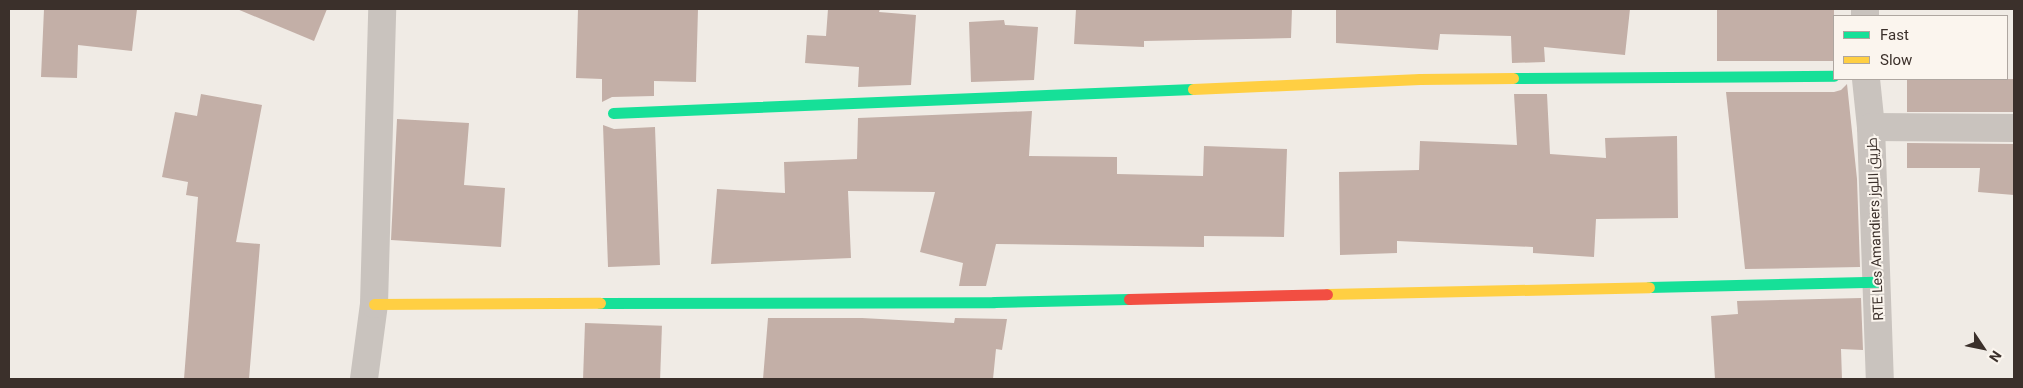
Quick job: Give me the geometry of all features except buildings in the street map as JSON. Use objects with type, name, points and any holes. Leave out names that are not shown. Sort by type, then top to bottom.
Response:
[{"type":"street","points":[[364,379],[374,304],[382,9]]},
{"type":"street","points":[[613,113],[1420,79],[1833,76]]},
{"type":"street","name":"RTE Les Amandiers طريق اللوز","points":[[1866,80],[1872,127],[1880,379]]},
{"type":"street","points":[[1872,127],[2014,128]]},
{"type":"street","points":[[374,304],[994,302],[1876,282]]},
{"type":"traffic: fast","points":[[1513,78],[1833,76]]},
{"type":"traffic: fast","points":[[613,113],[1193,89]]},
{"type":"traffic: fast","points":[[1649,287],[1876,282]]},
{"type":"traffic: fast","points":[[600,303],[994,302],[1129,299]]},
{"type":"traffic: slow","points":[[1193,89],[1420,79],[1513,78]]},
{"type":"traffic: slow","points":[[1327,294],[1649,287]]},
{"type":"traffic: slow","points":[[374,304],[600,303]]},
{"type":"traffic: jam","points":[[1129,299],[1327,294]]}]
